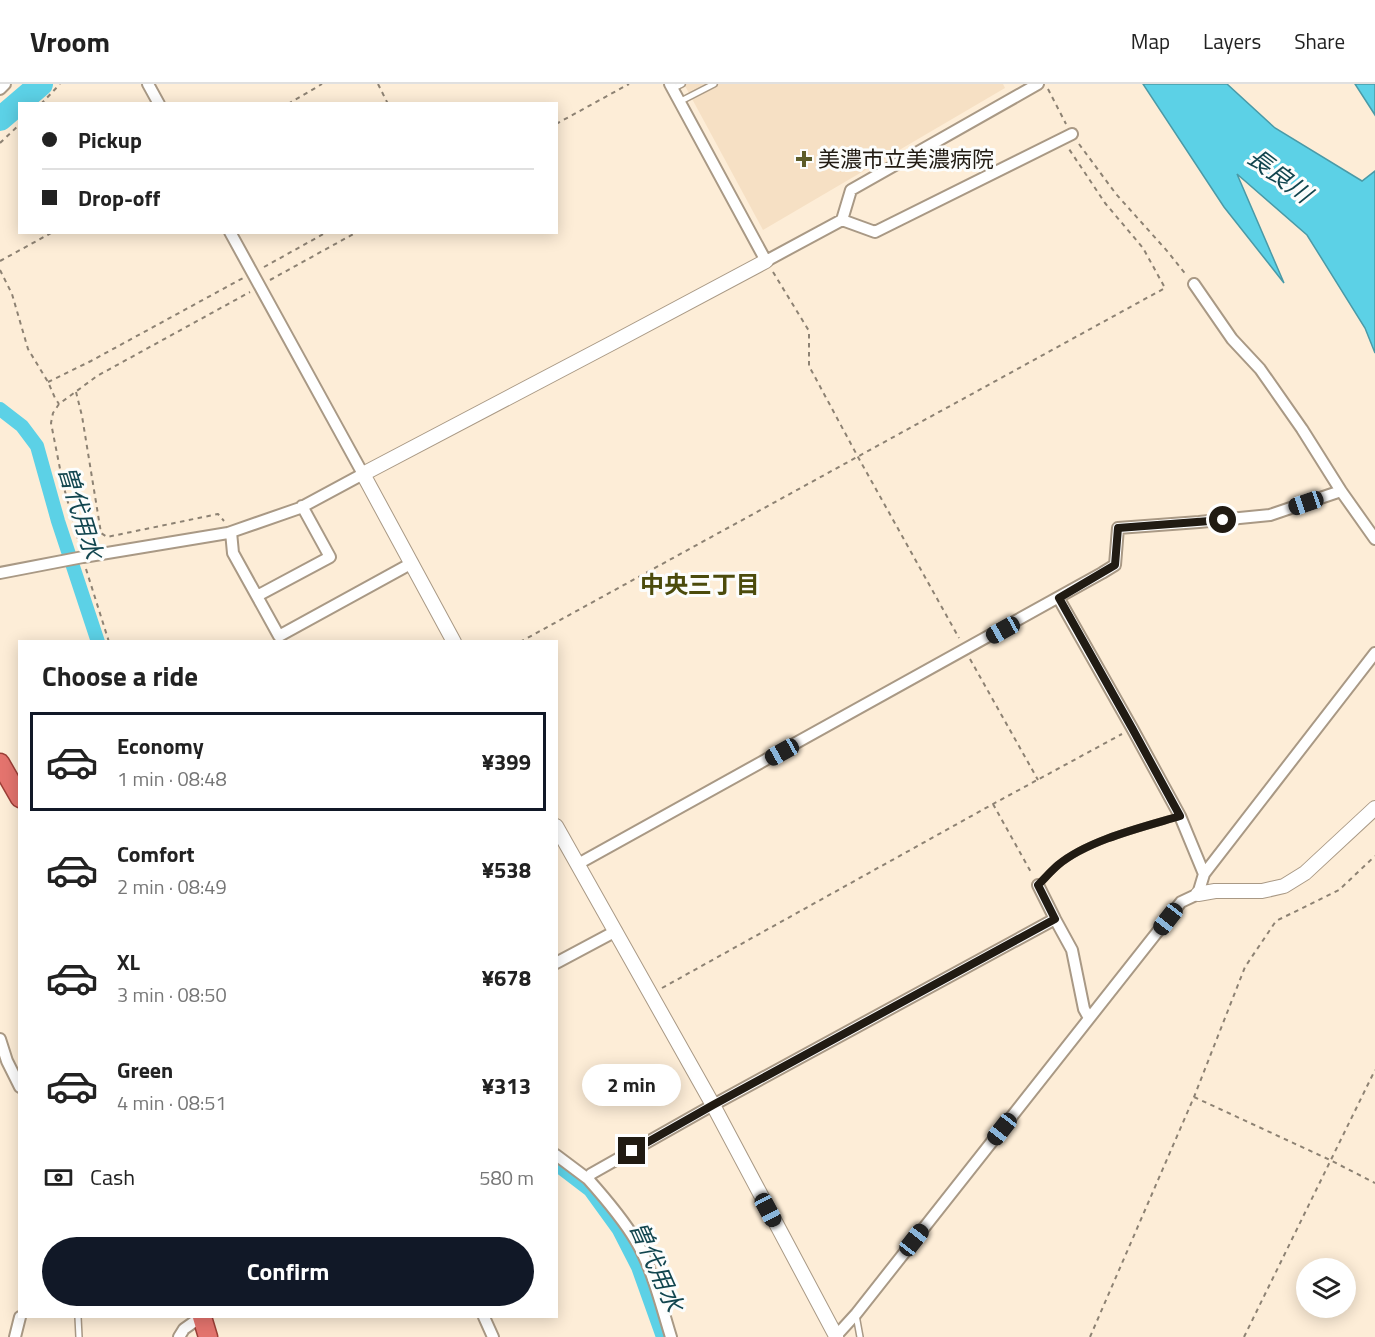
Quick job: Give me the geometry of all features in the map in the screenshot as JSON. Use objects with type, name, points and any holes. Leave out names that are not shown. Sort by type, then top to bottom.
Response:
[{"type":"highway","points":[[0,763],[18,794]]},
{"type":"highway","points":[[201,1318],[208,1337]]},
{"type":"street","points":[[0,89],[5,84]]},
{"type":"street","points":[[148,84],[158,102]]},
{"type":"street","points":[[0,573],[230,533],[302,506],[842,220],[851,190],[1038,84]]},
{"type":"street","points":[[675,86],[679,102],[766,261]]},
{"type":"street","points":[[842,220],[875,232],[1067,137]]},
{"type":"street","points":[[231,234],[453,640]]},
{"type":"street","points":[[1194,285],[1232,339],[1260,369],[1375,540]]},
{"type":"street","points":[[578,864],[1115,565],[1118,528],[1270,515],[1341,491]]},
{"type":"street","points":[[257,596],[330,557],[302,506]]},
{"type":"street","points":[[230,533],[233,553],[279,636],[412,563]]},
{"type":"street","points":[[1059,598],[1180,816],[1204,874]]},
{"type":"street","points":[[1198,894],[1204,874],[1375,652]]},
{"type":"street","points":[[558,829],[713,1105],[835,1336],[856,1314],[1181,902],[1198,894],[1215,891],[1262,891],[1284,886],[1305,873],[1375,808]]},
{"type":"street","points":[[1038,885],[1072,950],[1084,1009],[1089,1018]]},
{"type":"street","points":[[588,1179],[591,1174],[713,1105],[1055,919]]},
{"type":"street","points":[[558,962],[616,931]]},
{"type":"street","points":[[0,1039],[7,1061],[18,1083]]},
{"type":"street","points":[[558,1156],[588,1179],[609,1203],[636,1242],[651,1274],[671,1337]]},
{"type":"street","points":[[15,1337],[20,1318]]},
{"type":"street","points":[[179,1337],[184,1329],[200,1318]]},
{"type":"street","points":[[484,1318],[493,1337]]},
{"type":"lane","points":[[679,102],[714,84]]},
{"type":"lane","points":[[1038,885],[1059,864],[1084,849],[1131,830],[1180,816]]},
{"type":"lane","points":[[856,1314],[860,1337]]},
{"type":"lane","points":[[78,1318],[80,1337]]},
{"type":"path","points":[[43,102],[60,84]]},
{"type":"path","points":[[291,102],[322,84]]},
{"type":"path","points":[[378,84],[387,102]]},
{"type":"path","points":[[558,123],[629,84]]},
{"type":"path","points":[[524,640],[1166,288],[1143,248],[1105,203],[1067,137],[1045,84]]},
{"type":"path","points":[[0,143],[18,126]]},
{"type":"path","points":[[1067,137],[1194,285]]},
{"type":"path","points":[[0,261],[49,234]]},
{"type":"path","points":[[48,382],[91,361],[323,234]]},
{"type":"path","points":[[108,640],[82,557],[63,484],[51,423],[53,413],[59,404],[97,376],[353,234]]},
{"type":"path","points":[[766,261],[809,331],[809,366],[1038,780]]},
{"type":"path","points":[[0,270],[12,294],[28,350],[59,404]]},
{"type":"path","points":[[76,392],[101,533],[106,537],[218,514],[224,520],[230,533]]},
{"type":"path","points":[[651,994],[1132,728]]},
{"type":"path","points":[[993,804],[1038,885]]},
{"type":"path","points":[[1090,1337],[1194,1097],[1245,967],[1276,921],[1339,890],[1375,856]]},
{"type":"path","points":[[1244,1337],[1375,1070]]},
{"type":"path","points":[[1194,1097],[1375,1183]]},
{"type":"shaded area","name":"美濃市立美濃病院","points":[[684,84],[1003,84],[1005,88],[763,230]]},
{"type":"water","name":"長良川","points":[[1143,84],[1227,84],[1275,128],[1362,181],[1375,171],[1375,353],[1365,328],[1307,235],[1237,174],[1284,283],[1224,207]]},
{"type":"water","points":[[1355,84],[1375,84],[1375,115]]},
{"type":"waterway","points":[[20,102],[41,84]]},
{"type":"waterway","points":[[0,119],[18,104]]},
{"type":"waterway","name":"曽代用水","points":[[0,409],[22,426],[37,446],[58,521],[97,640]]},
{"type":"waterway","name":"曽代用水","points":[[558,1166],[590,1190],[619,1230],[638,1267],[663,1337]]},
{"type":"place","name":"美濃市立美濃病院","points":[[804,159]]},
{"type":"district","name":"中央三丁目","points":[[700,584]]},
{"type":"route","points":[[632,1151],[1055,919],[1038,885],[1059,864],[1084,849],[1131,830],[1180,816],[1059,598],[1115,565],[1118,528],[1223,520]]}]
